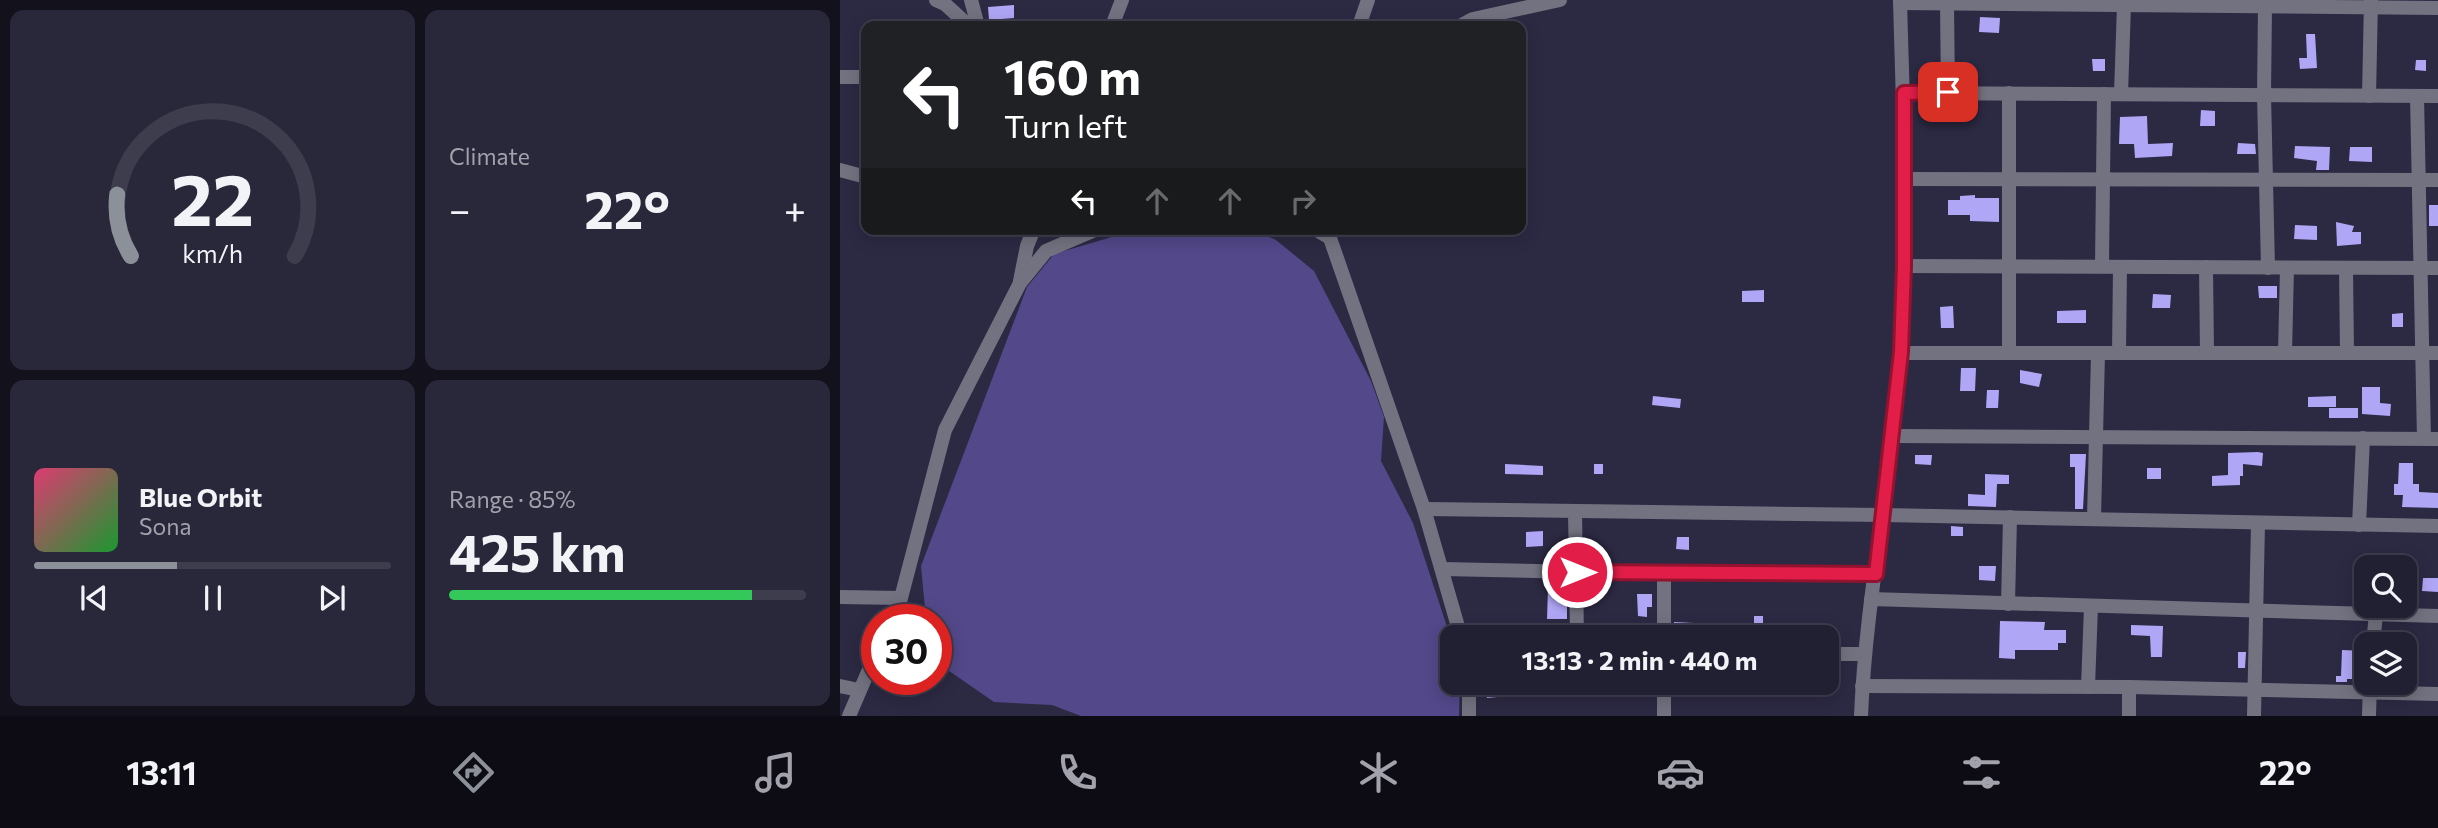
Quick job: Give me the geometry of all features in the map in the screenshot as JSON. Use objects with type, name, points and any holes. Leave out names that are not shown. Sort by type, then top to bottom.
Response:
[{"type":"street","points":[[936,0],[945,4],[964,21]]},
{"type":"street","points":[[971,0],[977,21]]},
{"type":"street","points":[[1114,21],[1122,0]]},
{"type":"street","points":[[1361,21],[1368,0]]},
{"type":"street","points":[[1469,21],[1560,0]]},
{"type":"street","points":[[1861,716],[1863,654],[1876,574],[1901,352],[1904,93],[1900,1],[2265,6],[2371,4],[2438,8]]},
{"type":"street","points":[[1947,3],[1948,92]]},
{"type":"street","points":[[2369,96],[2371,4]]},
{"type":"street","points":[[2121,94],[2124,5]]},
{"type":"street","points":[[2265,6],[2268,268]]},
{"type":"street","points":[[840,77],[861,77]]},
{"type":"street","points":[[1904,93],[2438,96]]},
{"type":"street","points":[[2008,353],[2009,93]]},
{"type":"street","points":[[2102,267],[2104,94]]},
{"type":"street","points":[[1892,436],[2431,439],[2431,353],[2422,268],[2417,96]]},
{"type":"street","points":[[840,170],[861,176]]},
{"type":"street","points":[[1903,179],[2438,180]]},
{"type":"street","points":[[1020,283],[1032,235]]},
{"type":"street","points":[[898,604],[945,430],[1020,283],[1046,251],[1083,235]]},
{"type":"street","points":[[1325,235],[1330,238],[1424,509],[1458,625]]},
{"type":"street","points":[[1904,266],[2438,268]]},
{"type":"street","points":[[2119,353],[2120,267]]},
{"type":"street","points":[[2206,267],[2207,353]]},
{"type":"street","points":[[2285,353],[2287,268]]},
{"type":"street","points":[[2346,268],[2347,353]]},
{"type":"street","points":[[1901,352],[2431,353]]},
{"type":"street","points":[[2094,519],[2098,353]]},
{"type":"street","points":[[2359,525],[2363,438]]},
{"type":"street","points":[[1424,509],[2438,526]]},
{"type":"street","points":[[1575,512],[1577,625]]},
{"type":"street","points":[[2008,604],[2010,517]]},
{"type":"street","points":[[2254,716],[2258,523]]},
{"type":"street","points":[[1442,569],[1876,574]]},
{"type":"street","points":[[1664,572],[1664,625]]},
{"type":"street","points":[[840,597],[901,598]]},
{"type":"street","points":[[1871,600],[2354,613]]},
{"type":"street","points":[[2088,687],[2091,606]]},
{"type":"street","points":[[2417,615],[2438,616]]},
{"type":"street","points":[[1839,654],[1863,654]]},
{"type":"street","points":[[840,686],[859,690]]},
{"type":"street","points":[[849,716],[861,686]]},
{"type":"street","points":[[1862,686],[2254,690],[2354,688]]},
{"type":"street","points":[[2129,687],[2129,716]]},
{"type":"street","points":[[2417,692],[2438,694]]},
{"type":"street","points":[[1469,695],[1469,716]]},
{"type":"street","points":[[1664,695],[1664,716]]},
{"type":"street","points":[[2369,716],[2370,695]]},
{"type":"shaded area","points":[[1119,235],[1265,235],[1276,240],[1314,271],[1371,381],[1384,417],[1381,461],[1413,523],[1446,625],[1440,625],[1440,695],[1460,695],[1459,716],[1081,716],[1052,705],[994,702],[952,673],[952,604],[925,604],[921,566],[1027,287],[1054,254]]},
{"type":"building","points":[[1014,5],[1014,18],[989,20],[988,7]]},
{"type":"building","points":[[1980,17],[2000,18],[1999,33],[1979,32]]},
{"type":"building","points":[[2306,34],[2315,34],[2317,68],[2300,69],[2299,58],[2307,58]]},
{"type":"building","points":[[2092,59],[2105,59],[2105,71],[2093,71]]},
{"type":"building","points":[[2416,60],[2426,60],[2426,71],[2415,70]]},
{"type":"building","points":[[2201,110],[2215,111],[2215,126],[2200,126]]},
{"type":"building","points":[[2147,116],[2148,144],[2173,143],[2172,156],[2135,158],[2134,144],[2119,144],[2120,117]]},
{"type":"building","points":[[2238,143],[2255,144],[2256,154],[2237,154]]},
{"type":"building","points":[[2295,146],[2330,147],[2329,170],[2316,170],[2317,161],[2294,158]]},
{"type":"building","points":[[2350,147],[2372,147],[2372,162],[2349,161]]},
{"type":"building","points":[[1975,195],[1975,198],[1999,198],[1999,222],[1970,221],[1970,215],[1948,215],[1948,200],[1960,200],[1960,196]]},
{"type":"building","points":[[2429,205],[2438,205],[2438,226],[2429,226]]},
{"type":"building","points":[[2336,222],[2354,226],[2352,232],[2361,232],[2361,244],[2337,246]]},
{"type":"building","points":[[2295,225],[2317,226],[2317,240],[2294,239]]},
{"type":"building","points":[[2258,286],[2277,286],[2277,298],[2259,298]]},
{"type":"building","points":[[1764,290],[1764,302],[1742,302],[1742,291]]},
{"type":"building","points":[[2153,294],[2171,295],[2170,308],[2152,308]]},
{"type":"building","points":[[1953,306],[1954,328],[1941,328],[1940,307]]},
{"type":"building","points":[[2086,310],[2086,323],[2057,323],[2057,311]]},
{"type":"building","points":[[2403,313],[2403,327],[2392,327],[2392,314]]},
{"type":"building","points":[[1961,368],[1976,368],[1975,391],[1960,391]]},
{"type":"building","points":[[2020,370],[2042,374],[2039,387],[2020,383]]},
{"type":"building","points":[[2362,387],[2380,387],[2380,403],[2391,404],[2390,416],[2362,414]]},
{"type":"building","points":[[1987,390],[1999,390],[1998,408],[1986,408]]},
{"type":"building","points":[[1653,396],[1681,399],[1680,408],[1652,405]]},
{"type":"building","points":[[2336,396],[2336,407],[2308,407],[2308,397]]},
{"type":"building","points":[[2329,408],[2358,408],[2358,418],[2329,418]]},
{"type":"building","points":[[2228,453],[2263,453],[2262,466],[2243,464],[2240,485],[2212,486],[2212,476],[2228,475]]},
{"type":"building","points":[[2070,454],[2086,454],[2083,509],[2075,509],[2075,467],[2070,467]]},
{"type":"building","points":[[1915,455],[1932,455],[1931,465],[1915,464]]},
{"type":"building","points":[[2399,463],[2413,463],[2413,484],[2419,484],[2419,492],[2438,493],[2438,508],[2402,507],[2403,495],[2394,495],[2394,484],[2398,484]]},
{"type":"building","points":[[1505,464],[1543,466],[1543,475],[1505,474]]},
{"type":"building","points":[[1594,464],[1603,464],[1603,474],[1594,474]]},
{"type":"building","points":[[2147,468],[2161,468],[2161,479],[2147,479]]},
{"type":"building","points":[[1985,474],[2009,475],[2009,484],[1997,484],[1996,507],[1968,506],[1968,494],[1985,495]]},
{"type":"building","points":[[1951,526],[1963,527],[1963,536],[1951,536]]},
{"type":"building","points":[[1543,531],[1543,546],[1526,547],[1526,532]]},
{"type":"building","points":[[1677,537],[1689,537],[1689,550],[1676,549]]},
{"type":"building","points":[[1979,566],[1996,566],[1995,581],[1979,580]]},
{"type":"building","points":[[2423,578],[2438,578],[2438,592],[2422,591]]},
{"type":"building","points":[[1548,587],[1567,588],[1567,619],[1547,619]]},
{"type":"building","points":[[1637,594],[1652,594],[1652,607],[1647,607],[1647,617],[1638,616]]},
{"type":"building","points":[[1754,616],[1763,616],[1763,625],[1754,625]]},
{"type":"building","points":[[2000,621],[2045,622],[2044,630],[2066,630],[2066,643],[2058,643],[2058,650],[2015,650],[2015,659],[1999,658]]},
{"type":"building","points":[[1674,622],[1694,625],[1674,625]]},
{"type":"building","points":[[2131,625],[2163,626],[2162,657],[2151,657],[2150,636],[2131,635]]},
{"type":"building","points":[[2342,650],[2354,650],[2354,679],[2336,682],[2336,676],[2341,676]]},
{"type":"building","points":[[2238,652],[2246,652],[2245,668],[2238,668]]},
{"type":"building","points":[[1487,695],[1508,695],[1508,696],[1487,698]]},
{"type":"route","points":[[1577,572],[1876,574],[1901,352],[1904,93],[1948,92]]}]
